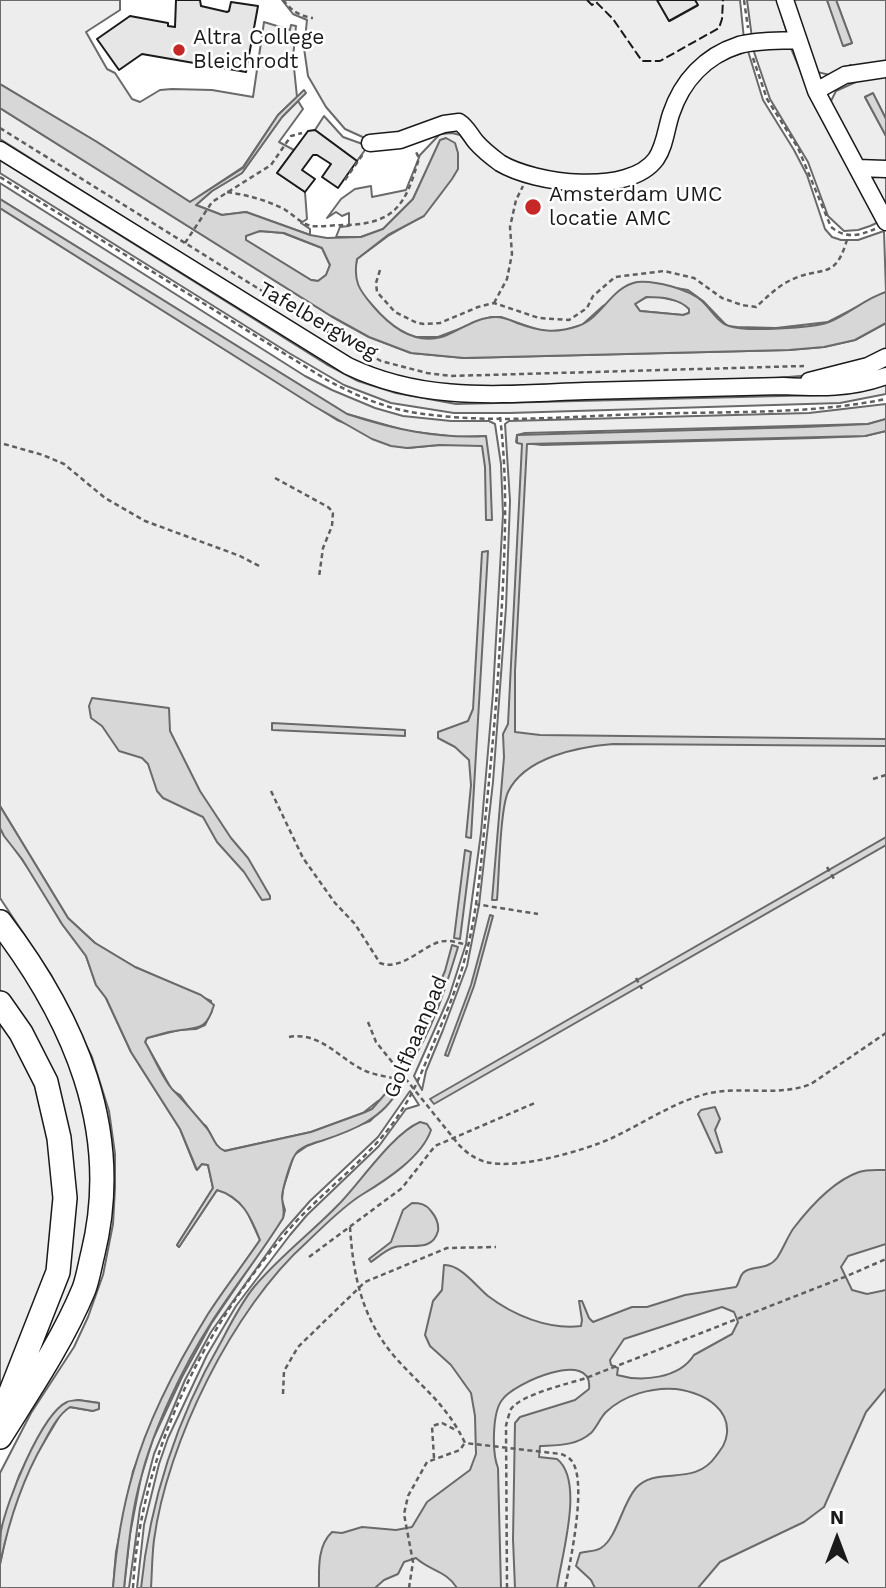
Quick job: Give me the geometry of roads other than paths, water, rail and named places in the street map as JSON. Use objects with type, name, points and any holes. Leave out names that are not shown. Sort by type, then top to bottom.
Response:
[{"type":"highway","points":[[0,922],[17,944],[54,1007],[85,1072],[96,1111],[103,1194],[98,1231],[85,1286],[64,1334],[0,1437]]},
{"type":"highway","points":[[0,1003],[22,1032],[46,1082],[59,1138],[65,1198],[58,1272],[0,1420]]},
{"type":"street","points":[[785,0],[816,91],[857,168],[881,226]]},
{"type":"street","points":[[370,143],[408,138],[444,124],[459,122],[477,143],[500,162],[528,174],[557,180],[597,183],[620,180],[639,173],[655,160],[662,149],[671,114],[684,85],[694,73],[721,53],[749,43],[797,40]]},
{"type":"street","points":[[816,91],[845,75],[886,69]]},
{"type":"street","name":"Tafelbergweg","points":[[0,150],[348,366],[389,383],[430,392],[466,394],[783,386],[834,388],[861,385],[886,376]]},
{"type":"street","points":[[857,168],[886,169]]},
{"type":"street","name":"Tafelbergweg","points":[[783,386],[856,370],[886,357]]},
{"type":"place","name":"Altra College Bleichrodt","points":[[179,50]]},
{"type":"place","name":"Amsterdam UMC locatie AMC","points":[[533,207]]}]
